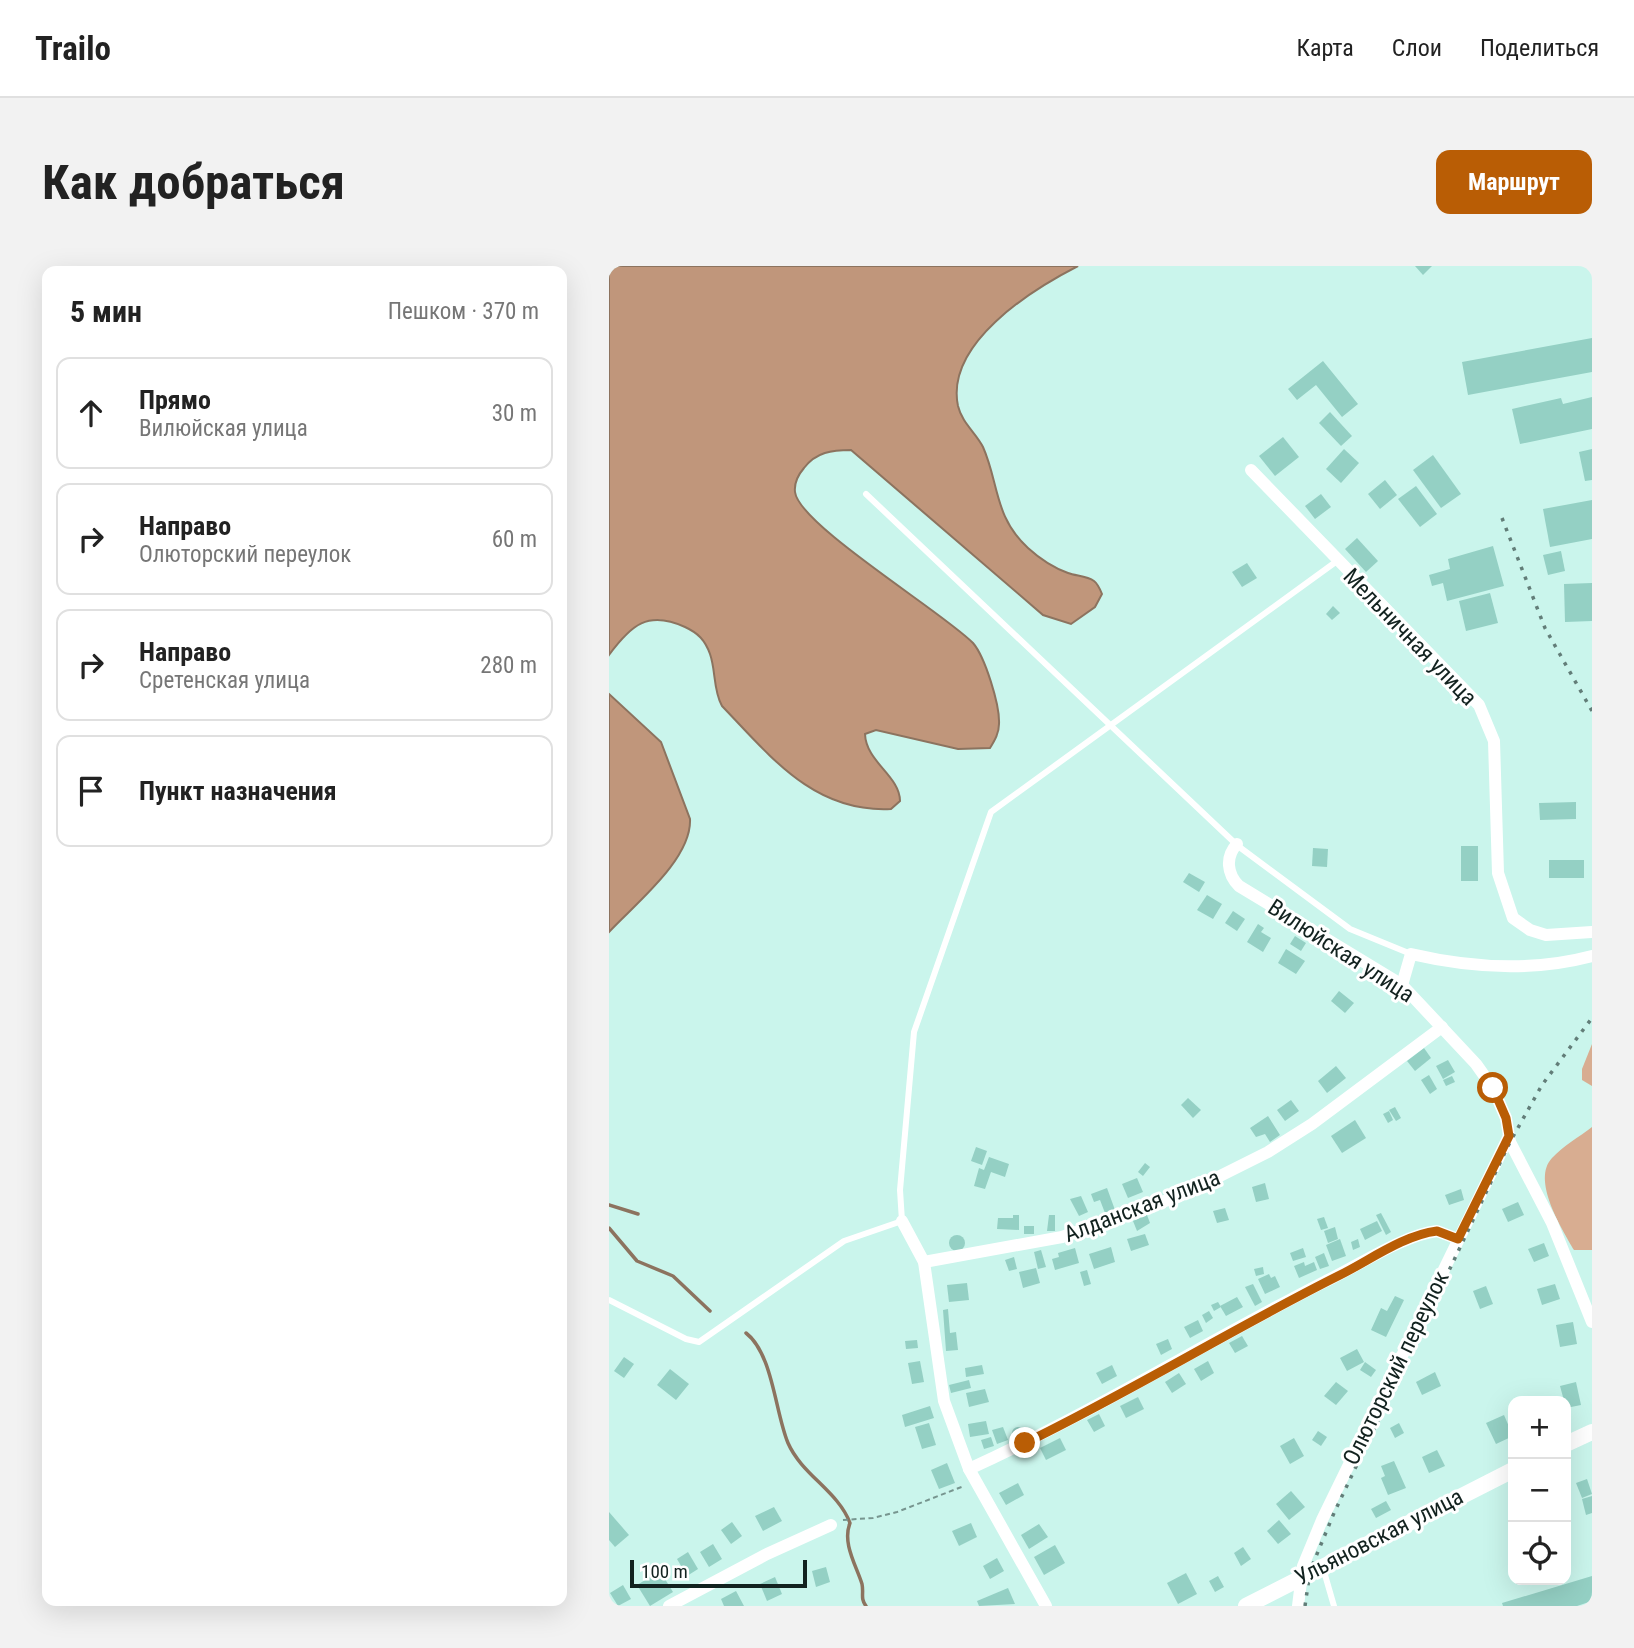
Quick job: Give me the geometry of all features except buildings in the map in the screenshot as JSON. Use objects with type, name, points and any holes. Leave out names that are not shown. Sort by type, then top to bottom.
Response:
[{"type":"street","name":"Мельничная улица","points":[[1251,470],[1479,705],[1495,741],[1498,873],[1513,918],[1531,930],[1546,935],[1592,932]]},
{"type":"street","name":"Вилюйская улица","points":[[1237,844],[1231,852],[1229,867],[1240,886],[1402,985],[1476,1064],[1493,1088],[1506,1118],[1509,1136],[1552,1223],[1592,1322]]},
{"type":"street","points":[[1402,985],[1411,954],[1451,963],[1535,967],[1592,956]]},
{"type":"street","name":"Алданская улица","points":[[924,1262],[1062,1237],[1182,1195],[1268,1152],[1312,1124],[1441,1027]]},
{"type":"street","name":"Олюторский переулок","points":[[1298,1606],[1301,1576],[1322,1520],[1509,1136]]},
{"type":"street","points":[[902,1221],[924,1262],[944,1401],[969,1469],[1045,1606]]},
{"type":"street","points":[[969,1469],[1069,1422],[1253,1318],[1408,1241],[1437,1231],[1458,1239]]},
{"type":"street","points":[[1571,1442],[1592,1432]]},
{"type":"street","name":"Ульяновская улица","points":[[1246,1606],[1508,1472]]},
{"type":"street","points":[[669,1606],[831,1525]]},
{"type":"lane","points":[[866,494],[1237,844],[1350,929],[1411,954]]},
{"type":"lane","points":[[609,1300],[686,1339],[699,1342],[844,1241],[902,1221],[900,1190],[914,1032],[991,812],[1337,561]]},
{"type":"lane","points":[[1322,1565],[1334,1606]]},
{"type":"path","points":[[843,1520],[873,1518],[897,1512],[975,1482]]},
{"type":"shaded area","points":[[609,266],[1078,266],[1016,304],[978,341],[965,361],[957,383],[958,406],[983,447],[1003,512],[1017,536],[1032,552],[1052,566],[1095,582],[1102,594],[1095,607],[1071,624],[1043,615],[851,450],[831,451],[814,458],[800,473],[795,485],[795,492],[803,507],[820,525],[973,643],[987,670],[999,716],[999,727],[990,748],[958,749],[876,730],[865,734],[867,744],[895,784],[900,801],[891,809],[864,808],[839,802],[796,778],[758,744],[722,706],[708,649],[701,638],[690,629],[672,622],[650,620],[633,628],[609,655]]},
{"type":"shaded area","points":[[609,694],[661,742],[690,819],[682,850],[672,865],[609,932]]},
{"type":"shaded area","points":[[1592,1044],[1592,1086],[1582,1080],[1582,1069]]},
{"type":"shaded area","points":[[1592,1127],[1592,1250],[1574,1250],[1551,1204],[1545,1179],[1546,1167],[1556,1154]]},
{"type":"waterway","points":[[609,1205],[638,1214]]},
{"type":"waterway","points":[[609,1228],[637,1261],[673,1276],[710,1311]]},
{"type":"waterway","points":[[746,1333],[755,1342],[768,1369],[784,1430],[794,1454],[837,1502],[850,1523],[849,1546],[862,1584],[866,1606]]},
{"type":"railway","points":[[1502,518],[1545,628],[1592,711]]},
{"type":"railway","points":[[1305,1606],[1310,1571],[1334,1513],[1510,1142],[1542,1085],[1592,1018]]},
{"type":"route","points":[[1025,1443],[1157,1374],[1253,1318],[1399,1245],[1427,1232],[1446,1233],[1458,1239],[1509,1136],[1506,1118],[1493,1088]]}]
